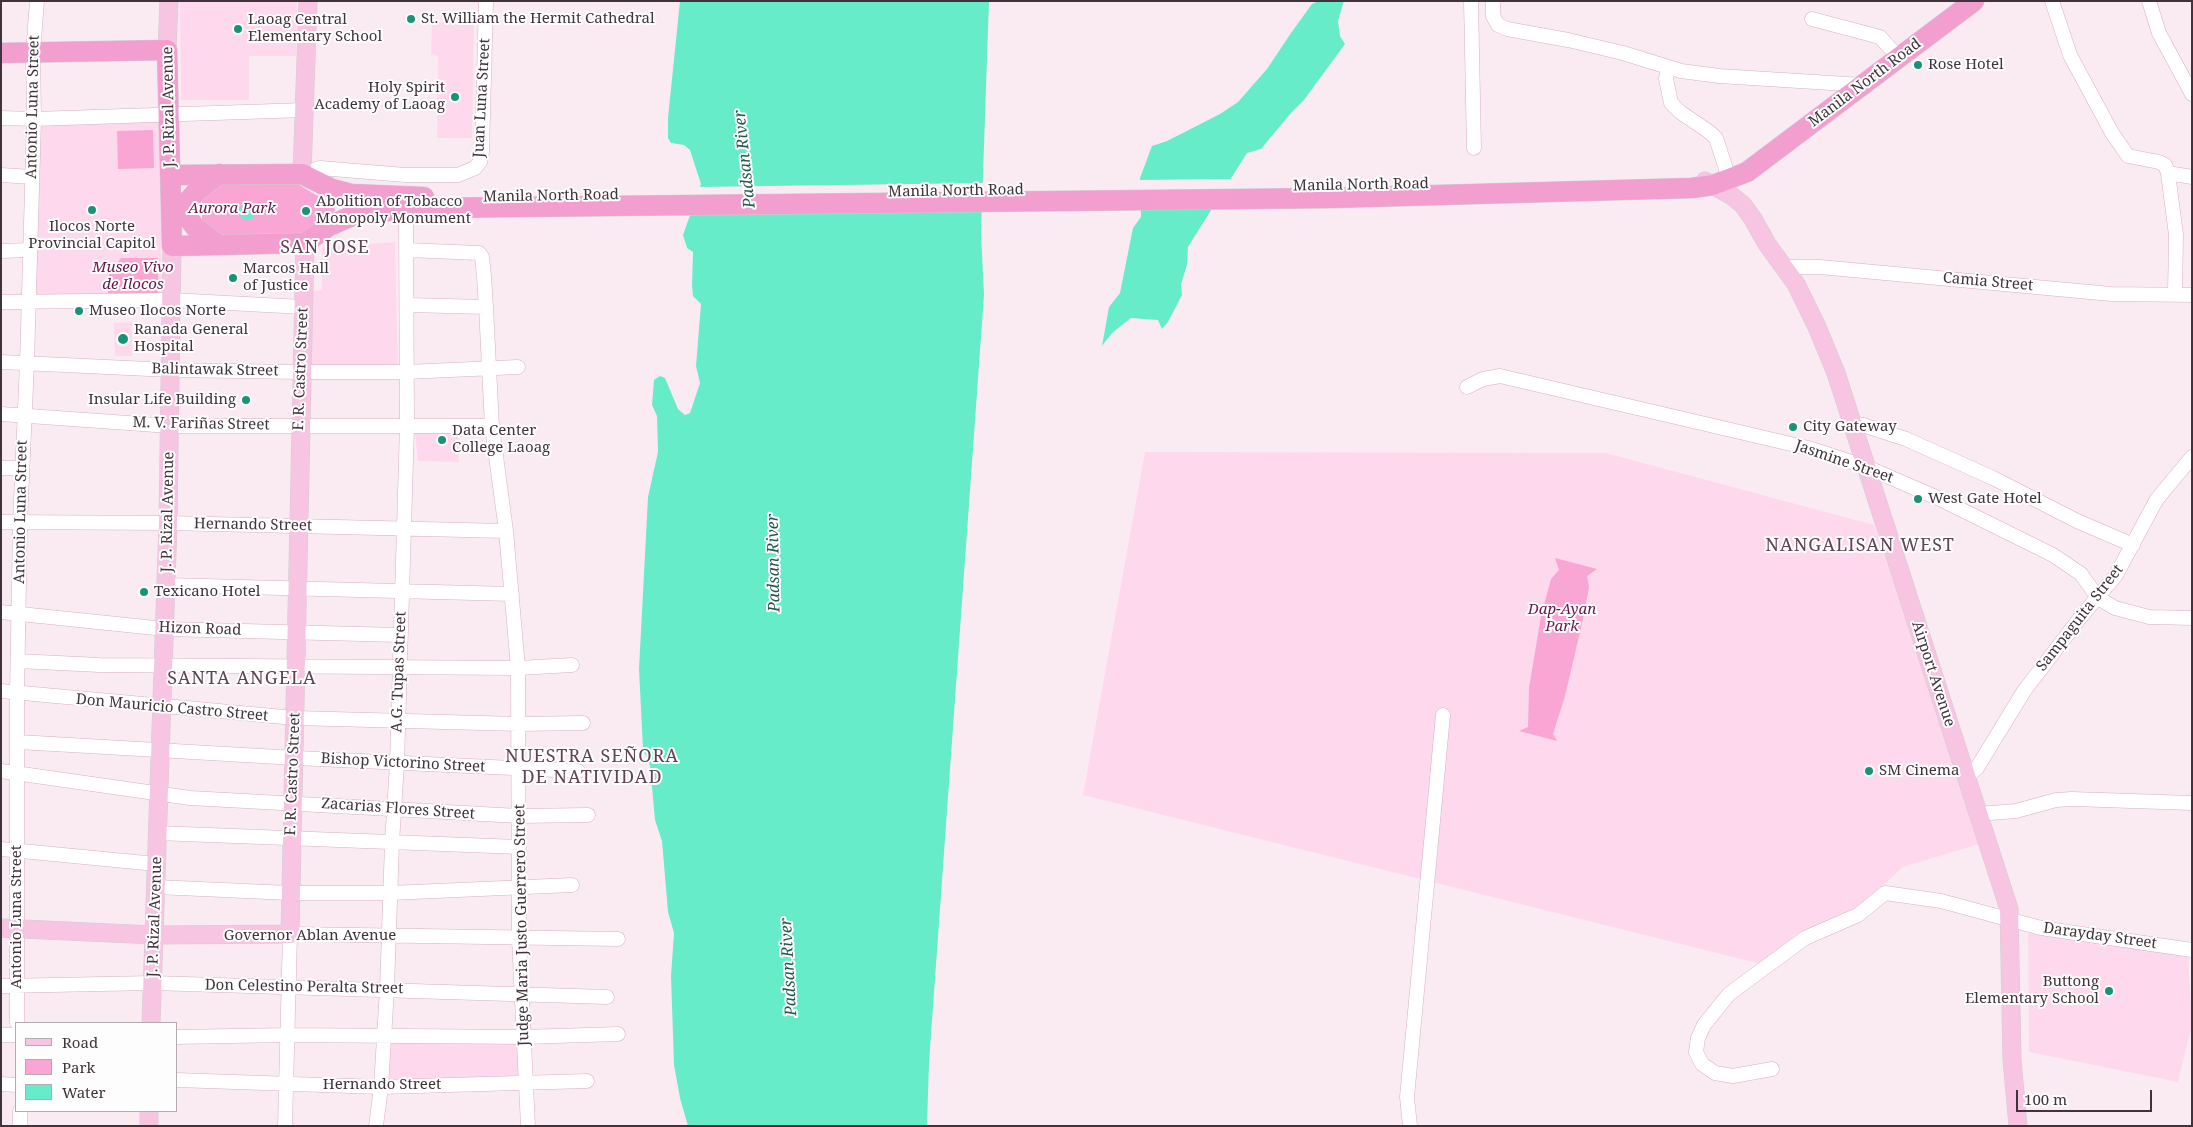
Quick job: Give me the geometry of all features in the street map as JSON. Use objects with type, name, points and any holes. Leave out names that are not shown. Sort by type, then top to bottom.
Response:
[{"type":"highway","name":"Manila North Road","points":[[171,176],[302,174],[332,189],[359,196],[488,202],[1505,188],[1727,175],[1865,85],[1974,1]]},
{"type":"highway","points":[[1,53],[167,50]]},
{"type":"highway","name":"J. P. Rizal Avenue","points":[[167,50],[171,176],[174,208],[172,246]]},
{"type":"highway","points":[[219,174],[174,208],[194,227],[219,245]]},
{"type":"highway","name":"Manila North Road","points":[[305,243],[328,226],[364,213],[488,202]]},
{"type":"highway","points":[[172,246],[305,243]]},
{"type":"main road","name":"J. P. Rizal Avenue","points":[[167,50],[169,1]]},
{"type":"main road","points":[[302,174],[308,1]]},
{"type":"main road","points":[[1727,175],[1742,191],[1743,209]]},
{"type":"main road","name":"Airport Avenue","points":[[1727,175],[1743,209],[1796,284],[1817,327],[1836,374],[1864,466],[2006,899],[2010,919],[2012,1060],[2018,1126]]},
{"type":"main road","name":"F. R. Castro Street","points":[[290,934],[305,243]]},
{"type":"main road","name":"J. P. Rizal Avenue","points":[[151,1022],[168,523],[172,246]]},
{"type":"main road","name":"Governor Ablan Avenue","points":[[9,929],[154,935],[290,934]]},
{"type":"main road","points":[[149,1112],[149,1126]]},
{"type":"street","name":"Antonio Luna Street","points":[[17,1022],[17,986],[9,929],[17,850],[17,694],[21,468],[27,363],[34,119],[33,53],[37,1]]},
{"type":"street","name":"Juan Luna Street","points":[[302,174],[320,168],[405,175],[458,175],[475,168],[480,162],[482,142],[486,1]]},
{"type":"street","points":[[1471,1],[1474,148]]},
{"type":"street","points":[[1492,1],[1493,16],[1498,25],[1508,29],[1623,53],[1681,71],[1719,76],[1850,86],[1865,85]]},
{"type":"street","points":[[2052,1],[2070,55],[2112,134],[2128,156],[2166,165],[2176,235],[2175,294]]},
{"type":"street","points":[[2149,1],[2159,32],[2192,94]]},
{"type":"street","points":[[1812,19],[1880,37],[1899,58]]},
{"type":"street","points":[[1668,67],[1666,79],[1671,103],[1680,112],[1716,138],[1727,175]]},
{"type":"street","points":[[1,118],[34,119],[305,110]]},
{"type":"street","points":[[2168,173],[2192,178]]},
{"type":"street","points":[[1,175],[32,177]]},
{"type":"street","points":[[405,175],[406,195]]},
{"type":"street","name":"A.G. Tupas Street","points":[[376,1126],[381,1087],[387,989],[397,763],[407,426],[406,218]]},
{"type":"street","points":[[1,251],[30,250]]},
{"type":"street","points":[[407,250],[479,253],[481,255],[484,276],[486,307],[407,305]]},
{"type":"street","name":"Camia Street","points":[[1784,267],[1820,267],[2111,294],[2192,295]]},
{"type":"street","points":[[1,302],[171,300],[303,307]]},
{"type":"street","name":"Judge Maria Justo Guerrero Street","points":[[486,307],[492,426],[506,532],[518,668],[519,939],[528,1126]]},
{"type":"street","name":"Balintawak Street","points":[[1,362],[170,370],[301,372],[406,372],[518,368]]},
{"type":"street","name":"Jasmine Street","points":[[1467,387],[1483,379],[1500,376],[1808,448],[1864,466],[1940,499],[2061,560],[2082,574],[2098,598],[2115,608],[2149,617],[2192,618]]},
{"type":"street","name":"M. V. Fariñas Street","points":[[1,414],[170,426],[492,426]]},
{"type":"street","points":[[1851,423],[1906,439],[1993,478],[2077,521],[2133,545]]},
{"type":"street","name":"Sampaguita Street","points":[[1966,777],[1977,768],[2024,691],[2116,575],[2158,499],[2192,457]]},
{"type":"street","points":[[1,468],[21,468]]},
{"type":"street","name":"Hernando Street","points":[[1,522],[168,523],[506,532]]},
{"type":"street","points":[[166,584],[512,594]]},
{"type":"street","name":"Hizon Road","points":[[1,612],[165,630],[400,635]]},
{"type":"street","points":[[18,661],[99,665],[518,668],[572,665]]},
{"type":"street","name":"Don Mauricio Castro Street","points":[[1,691],[162,708],[295,718],[519,724],[583,723]]},
{"type":"street","points":[[1410,1126],[1407,1097],[1443,715]]},
{"type":"street","name":"Bishop Victorino Street","points":[[18,742],[294,758],[578,771]]},
{"type":"street","name":"Zacarias Flores Street","points":[[1,771],[190,798],[292,802],[518,816],[588,815]]},
{"type":"street","points":[[1978,814],[2016,811],[2056,800],[2072,799],[2192,803]]},
{"type":"street","points":[[158,833],[519,847]]},
{"type":"street","points":[[1,849],[156,864]]},
{"type":"street","points":[[156,887],[290,893],[390,893],[572,885]]},
{"type":"street","name":"Darayday Street","points":[[1772,1069],[1733,1076],[1715,1073],[1702,1064],[1696,1052],[1698,1038],[1704,1025],[1729,994],[1805,938],[1858,915],[1885,893],[1941,900],[2048,929],[2192,950]]},
{"type":"street","name":"Governor Ablan Avenue","points":[[290,934],[618,940]]},
{"type":"street","name":"F. R. Castro Street","points":[[285,1126],[290,934]]},
{"type":"street","name":"Don Celestino Peralta Street","points":[[1,986],[152,983],[289,988],[522,992],[607,997]]},
{"type":"street","points":[[178,1036],[523,1037],[618,1034]]},
{"type":"street","points":[[1,1035],[15,1035]]},
{"type":"street","name":"Hernando Street","points":[[178,1080],[381,1087],[587,1081]]},
{"type":"street","points":[[1,1084],[15,1085]]},
{"type":"street","points":[[20,1112],[20,1126]]},
{"type":"shaded area","name":"Laoag Central Elementary School","points":[[180,1],[297,1],[296,56],[249,56],[249,100],[181,100]]},
{"type":"shaded area","name":"Holy Spirit Academy of Laoag","points":[[432,22],[474,23],[472,138],[437,138],[438,56],[431,55]]},
{"type":"shaded area","points":[[159,117],[162,298],[34,296],[34,120]]},
{"type":"shaded area","points":[[395,242],[398,366],[309,365],[309,292],[322,290],[322,247]]},
{"type":"shaded area","name":"Ranada General Hospital","points":[[132,322],[132,356],[115,356],[114,323]]},
{"type":"shaded area","points":[[415,433],[458,433],[459,462],[418,461]]},
{"type":"shaded area","points":[[1145,452],[1606,453],[1874,525],[1983,843],[1903,867],[1863,904],[1798,934],[1761,964],[1083,795]]},
{"type":"shaded area","name":"Buttong Elementary School","points":[[2028,933],[2188,956],[2192,1025],[2178,1082],[2029,1052]]},
{"type":"shaded area","points":[[389,1039],[519,1041],[521,1079],[387,1085]]},
{"type":"green space","points":[[153,130],[154,168],[118,169],[117,131]]},
{"type":"green space","name":"Aurora Park","points":[[293,181],[314,194],[334,203],[335,211],[302,235],[221,241],[202,222],[202,200],[217,182]]},
{"type":"green space","name":"Museo Vivo de Ilocos","points":[[121,258],[158,258],[158,294],[108,295],[108,276]]},
{"type":"green space","name":"Dap-Ayan Park","points":[[1555,558],[1597,569],[1587,576],[1589,587],[1583,619],[1565,696],[1553,734],[1557,741],[1519,731],[1528,727],[1529,688],[1541,616],[1551,579],[1559,570]]},
{"type":"water","name":"Padsan River","points":[[680,1],[989,1],[981,232],[984,295],[929,1062],[927,1126],[688,1126],[680,1098],[674,1065],[671,976],[674,933],[668,912],[662,841],[655,820],[650,765],[643,749],[639,669],[648,497],[658,452],[657,416],[652,405],[654,380],[660,376],[665,378],[678,409],[685,415],[690,413],[700,383],[696,366],[701,304],[693,296],[693,252],[687,248],[683,235],[701,184],[690,150],[684,145],[671,143],[668,138],[668,118]]},
{"type":"water","points":[[1318,1],[1344,1],[1338,21],[1340,36],[1345,44],[1304,100],[1261,149],[1247,153],[1188,247],[1187,265],[1181,284],[1182,295],[1168,322],[1162,329],[1158,320],[1131,318],[1112,333],[1102,346],[1109,307],[1120,293],[1133,228],[1141,217],[1140,178],[1152,146],[1167,141],[1220,114],[1238,102],[1267,69],[1312,4]]},
{"type":"water","points":[[247,204],[253,206],[255,212],[253,218],[247,220],[241,218],[239,212],[241,206]]},
{"type":"pier","points":[[1234,179],[1217,205],[1138,206],[1138,180]]},
{"type":"pier","points":[[986,183],[985,209],[688,214],[697,187]]},
{"type":"place","name":"St. William the Hermit Cathedral","points":[[411,19]]},
{"type":"place","name":"Laoag Central Elementary School","points":[[238,29]]},
{"type":"place","name":"Rose Hotel","points":[[1918,65]]},
{"type":"place","name":"Holy Spirit Academy of Laoag","points":[[455,97]]},
{"type":"place","name":"Ilocos Norte Provincial Capitol","points":[[92,210]]},
{"type":"place","name":"Abolition of Tobacco Monopoly Monument","points":[[306,211]]},
{"type":"place","name":"Marcos Hall of Justice","points":[[233,278]]},
{"type":"place","name":"Museo Ilocos Norte","points":[[79,311]]},
{"type":"place","name":"Ranada General Hospital","points":[[123,339]]},
{"type":"place","name":"Insular Life Building","points":[[246,400]]},
{"type":"place","name":"City Gateway","points":[[1793,427]]},
{"type":"place","name":"Data Center College Laoag","points":[[442,440]]},
{"type":"place","name":"West Gate Hotel","points":[[1918,499]]},
{"type":"place","name":"Texicano Hotel","points":[[144,592]]},
{"type":"place","name":"SM Cinema","points":[[1869,771]]},
{"type":"place","name":"Buttong Elementary School","points":[[2109,991]]},
{"type":"district","name":"SAN JOSE","points":[[325,248]]},
{"type":"district","name":"NANGALISAN WEST","points":[[1860,546]]},
{"type":"district","name":"SANTA ANGELA","points":[[242,679]]},
{"type":"district","name":"NUESTRA SEÑORA DE NATIVIDAD","points":[[592,768]]}]
